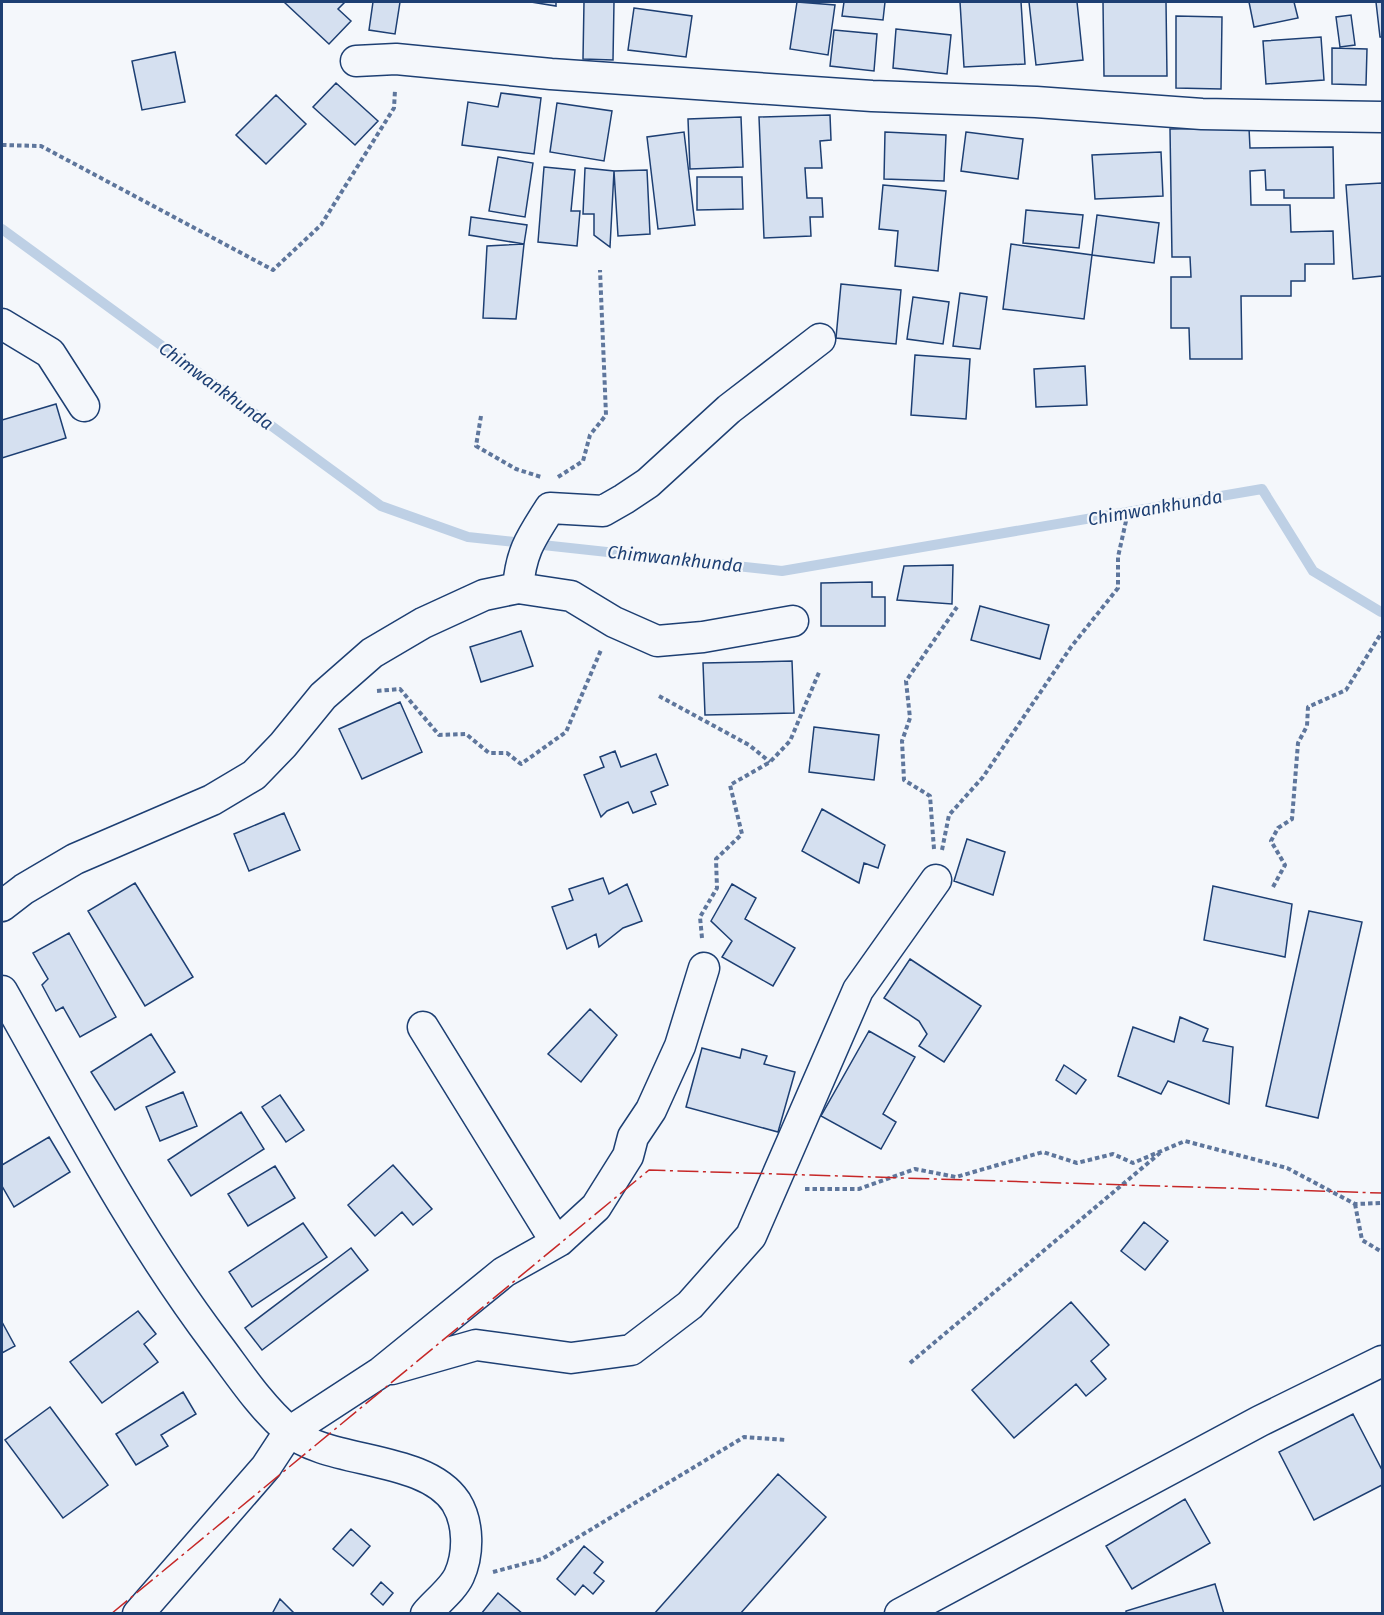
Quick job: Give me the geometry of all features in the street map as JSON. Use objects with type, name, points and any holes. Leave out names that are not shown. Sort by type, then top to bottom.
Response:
[{"type":"street","points":[[356,61],[396,59],[551,74],[872,96],[1036,102],[1202,114],[1383,117]]},
{"type":"street","points":[[2,324],[50,353],[84,406]]},
{"type":"street","points":[[518,588],[520,564],[531,535],[550,508],[603,511],[624,499],[648,483],[729,409],[820,339]]},
{"type":"street","points":[[2,906],[24,889],[75,858],[212,800],[254,775],[283,745],[323,696],[372,653],[455,608],[484,596],[518,588],[571,596],[614,622],[657,641],[703,637],[793,621]]},
{"type":"street","points":[[381,1372],[476,1345],[571,1358],[631,1350],[690,1305],[751,1236],[858,990],[936,880]]},
{"type":"street","points":[[138,1614],[266,1467],[290,1432],[381,1372],[504,1272],[556,1242],[596,1207],[628,1156],[633,1137],[651,1110],[680,1046],[704,969]]},
{"type":"street","points":[[2,992],[111,1187],[181,1296],[260,1401],[290,1432],[316,1444],[417,1473],[446,1491],[456,1503],[466,1527],[466,1547],[459,1577],[426,1614]]},
{"type":"street","points":[[423,1027],[556,1242]]},
{"type":"street","points":[[900,1614],[1260,1421],[1383,1361]]},
{"type":"path","points":[[2,145],[41,146],[273,270],[321,225],[394,108],[396,59]]},
{"type":"path","points":[[550,508],[553,480],[583,461],[590,435],[606,415],[600,270]]},
{"type":"path","points":[[481,416],[476,446],[516,469],[543,477]]},
{"type":"path","points":[[936,880],[950,815],[983,777],[1071,647],[1118,588],[1118,557],[1128,512]]},
{"type":"path","points":[[936,880],[930,796],[904,780],[902,741],[910,718],[906,681],[957,607]]},
{"type":"path","points":[[400,689],[439,735],[466,734],[489,753],[507,753],[521,764],[566,732],[614,622]]},
{"type":"path","points":[[1273,887],[1285,864],[1271,841],[1278,828],[1292,819],[1298,743],[1307,726],[1308,707],[1346,690],[1383,632]]},
{"type":"path","points":[[704,969],[700,917],[717,888],[716,859],[742,834],[730,785],[770,762],[790,741],[820,670]]},
{"type":"path","points":[[659,696],[748,745],[770,762]]},
{"type":"path","points":[[771,1189],[859,1189],[915,1169],[956,1177],[1043,1152],[1077,1163],[1113,1154],[1133,1163],[1185,1141],[1287,1168],[1355,1204],[1383,1203]]},
{"type":"path","points":[[910,1363],[1162,1151]]},
{"type":"path","points":[[1355,1204],[1362,1240],[1383,1252]]},
{"type":"path","points":[[455,1582],[542,1559],[744,1437],[786,1440]]},
{"type":"building","points":[[284,2],[345,2],[338,9],[351,21],[329,44]]},
{"type":"building","points":[[373,2],[400,2],[395,34],[369,30]]},
{"type":"building","points":[[531,2],[556,2],[556,6]]},
{"type":"building","points":[[584,2],[614,2],[613,60],[583,59]]},
{"type":"building","points":[[797,2],[835,5],[828,55],[790,49]]},
{"type":"building","points":[[844,2],[885,2],[883,20],[842,16]]},
{"type":"building","points":[[960,2],[1021,2],[1025,64],[964,67]]},
{"type":"building","points":[[1029,2],[1077,2],[1083,60],[1036,65]]},
{"type":"building","points":[[1103,2],[1166,2],[1167,76],[1104,76]]},
{"type":"building","points":[[1249,2],[1294,2],[1298,18],[1254,27]]},
{"type":"building","points":[[1376,2],[1382,2],[1382,37],[1380,37]]},
{"type":"building","points":[[634,8],[692,16],[686,57],[628,50]]},
{"type":"building","points":[[1351,15],[1355,45],[1340,47],[1336,17]]},
{"type":"building","points":[[1176,16],[1222,17],[1221,89],[1176,88]]},
{"type":"building","points":[[896,29],[951,35],[947,74],[893,68]]},
{"type":"building","points":[[834,30],[877,34],[874,71],[830,66]]},
{"type":"building","points":[[1321,37],[1324,80],[1266,84],[1263,41]]},
{"type":"building","points":[[1332,48],[1367,49],[1366,85],[1332,84]]},
{"type":"building","points":[[175,52],[185,102],[142,110],[132,61]]},
{"type":"building","points":[[336,83],[378,121],[355,145],[313,107]]},
{"type":"building","points":[[501,93],[541,98],[534,154],[462,145],[468,102],[498,107]]},
{"type":"building","points":[[276,95],[306,124],[266,164],[236,135]]},
{"type":"building","points":[[557,103],[612,111],[604,161],[550,152]]},
{"type":"building","points":[[830,115],[831,140],[820,141],[822,168],[805,168],[807,198],[822,198],[823,217],[810,217],[811,236],[764,238],[759,117]]},
{"type":"building","points":[[741,117],[743,167],[690,169],[688,119]]},
{"type":"building","points":[[1249,128],[1250,148],[1333,147],[1334,198],[1284,198],[1284,190],[1266,190],[1265,170],[1250,171],[1251,205],[1290,205],[1291,232],[1333,231],[1334,264],[1305,264],[1305,281],[1291,281],[1291,296],[1241,296],[1242,359],[1190,359],[1189,328],[1171,328],[1171,277],[1191,277],[1190,257],[1172,257],[1170,129]]},
{"type":"building","points":[[684,132],[695,225],[658,229],[647,137]]},
{"type":"building","points":[[885,132],[946,135],[944,181],[884,179]]},
{"type":"building","points":[[966,132],[1023,139],[1018,179],[961,171]]},
{"type":"building","points":[[1161,152],[1163,196],[1095,199],[1092,155]]},
{"type":"building","points":[[498,157],[533,163],[525,217],[489,211]]},
{"type":"building","points":[[544,167],[575,170],[571,211],[580,211],[577,246],[538,242]]},
{"type":"building","points":[[585,168],[614,171],[610,247],[594,235],[594,214],[583,214]]},
{"type":"building","points":[[647,170],[650,234],[618,236],[614,171]]},
{"type":"building","points":[[697,177],[742,177],[743,209],[697,210]]},
{"type":"building","points":[[1382,183],[1382,276],[1353,279],[1346,185]]},
{"type":"building","points":[[883,185],[946,191],[938,271],[895,266],[898,231],[879,229]]},
{"type":"building","points":[[1026,210],[1083,215],[1079,248],[1023,243]]},
{"type":"building","points":[[1097,215],[1159,223],[1154,263],[1092,255]]},
{"type":"building","points":[[471,217],[527,225],[524,244],[469,235]]},
{"type":"building","points":[[524,244],[516,319],[483,318],[487,246]]},
{"type":"building","points":[[1011,244],[1092,255],[1084,319],[1003,309]]},
{"type":"building","points":[[841,284],[901,290],[896,344],[836,338]]},
{"type":"building","points":[[960,293],[987,297],[980,349],[953,346]]},
{"type":"building","points":[[913,297],[949,302],[943,344],[907,339]]},
{"type":"building","points":[[915,355],[970,359],[966,419],[911,415]]},
{"type":"building","points":[[1085,366],[1087,405],[1036,407],[1034,369]]},
{"type":"building","points":[[56,404],[66,438],[2,458],[2,420]]},
{"type":"building","points":[[953,565],[952,604],[897,600],[904,566]]},
{"type":"building","points":[[872,582],[872,597],[885,597],[885,626],[821,626],[821,583]]},
{"type":"building","points":[[980,606],[1049,625],[1040,659],[971,640]]},
{"type":"building","points":[[521,631],[533,666],[481,682],[470,647]]},
{"type":"building","points":[[792,661],[794,713],[705,715],[703,663]]},
{"type":"building","points":[[400,702],[422,752],[362,779],[339,729]]},
{"type":"building","points":[[814,727],[879,735],[874,780],[809,772]]},
{"type":"building","points":[[615,751],[621,767],[656,754],[668,785],[651,792],[656,804],[633,813],[628,802],[607,811],[601,817],[584,775],[604,767],[600,757]]},
{"type":"building","points":[[822,809],[885,845],[878,868],[864,863],[859,883],[802,851]]},
{"type":"building","points":[[284,813],[300,850],[249,871],[234,834]]},
{"type":"building","points":[[967,839],[1005,852],[993,895],[954,881]]},
{"type":"building","points":[[603,878],[609,894],[627,884],[642,921],[623,928],[599,947],[596,934],[567,949],[552,907],[573,900],[569,889]]},
{"type":"building","points":[[135,883],[193,977],[145,1006],[88,911]]},
{"type":"building","points":[[732,884],[756,898],[745,919],[795,948],[773,986],[722,957],[732,941],[711,921]]},
{"type":"building","points":[[1213,886],[1292,904],[1285,957],[1204,940]]},
{"type":"building","points":[[1309,911],[1362,922],[1318,1118],[1266,1106]]},
{"type":"building","points":[[69,933],[116,1017],[80,1037],[63,1007],[56,1011],[42,985],[48,979],[33,953]]},
{"type":"building","points":[[910,959],[981,1006],[944,1062],[919,1046],[927,1034],[919,1021],[884,998]]},
{"type":"building","points":[[590,1009],[617,1035],[581,1082],[548,1054]]},
{"type":"building","points":[[1180,1017],[1208,1029],[1203,1041],[1233,1047],[1229,1104],[1168,1081],[1161,1094],[1118,1076],[1133,1027],[1174,1042]]},
{"type":"building","points":[[869,1031],[915,1057],[883,1114],[896,1122],[881,1149],[821,1116]]},
{"type":"building","points":[[151,1034],[175,1072],[115,1110],[91,1072]]},
{"type":"building","points":[[702,1048],[740,1058],[742,1049],[767,1056],[764,1064],[795,1072],[778,1132],[686,1107]]},
{"type":"building","points":[[1064,1065],[1086,1080],[1076,1094],[1056,1080]]},
{"type":"building","points":[[183,1092],[197,1126],[160,1141],[146,1107]]},
{"type":"building","points":[[280,1095],[304,1130],[286,1142],[262,1107]]},
{"type":"building","points":[[241,1112],[264,1149],[191,1196],[168,1160]]},
{"type":"building","points":[[49,1137],[70,1172],[14,1207],[2,1186],[2,1165]]},
{"type":"building","points":[[393,1165],[432,1209],[413,1225],[402,1212],[375,1236],[348,1205]]},
{"type":"building","points":[[275,1166],[295,1198],[248,1226],[228,1194]]},
{"type":"building","points":[[1144,1222],[1168,1241],[1145,1270],[1121,1251]]},
{"type":"building","points":[[303,1223],[327,1257],[252,1307],[229,1272]]},
{"type":"building","points":[[351,1248],[368,1270],[262,1350],[245,1328]]},
{"type":"building","points":[[1071,1302],[1109,1345],[1091,1361],[1106,1379],[1086,1396],[1076,1384],[1014,1438],[972,1390]]},
{"type":"building","points":[[138,1311],[156,1334],[144,1344],[158,1362],[102,1403],[70,1362]]},
{"type":"building","points":[[2,1322],[15,1346],[2,1353]]},
{"type":"building","points":[[183,1392],[196,1414],[161,1435],[168,1446],[136,1465],[116,1434]]},
{"type":"building","points":[[50,1407],[108,1485],[63,1518],[5,1440]]},
{"type":"building","points":[[1353,1414],[1382,1470],[1382,1485],[1314,1520],[1279,1452]]},
{"type":"building","points":[[778,1474],[826,1517],[740,1614],[654,1614]]},
{"type":"building","points":[[1185,1499],[1210,1543],[1132,1589],[1106,1546]]},
{"type":"building","points":[[351,1529],[370,1546],[353,1566],[333,1549]]},
{"type":"building","points":[[584,1546],[603,1562],[594,1573],[604,1581],[593,1594],[583,1585],[575,1595],[557,1579]]},
{"type":"building","points":[[381,1582],[393,1593],[383,1605],[371,1594]]},
{"type":"building","points":[[1215,1584],[1224,1614],[1126,1614],[1126,1611]]},
{"type":"building","points":[[498,1593],[523,1614],[481,1614]]},
{"type":"building","points":[[280,1599],[295,1614],[272,1614]]},
{"type":"waterway","name":"Chimwankhunda","points":[[2,229],[381,506],[468,537],[782,571],[1262,489],[1313,571],[1381,612]]},
{"type":"power","points":[[111,1614],[649,1170],[1382,1193]]}]
